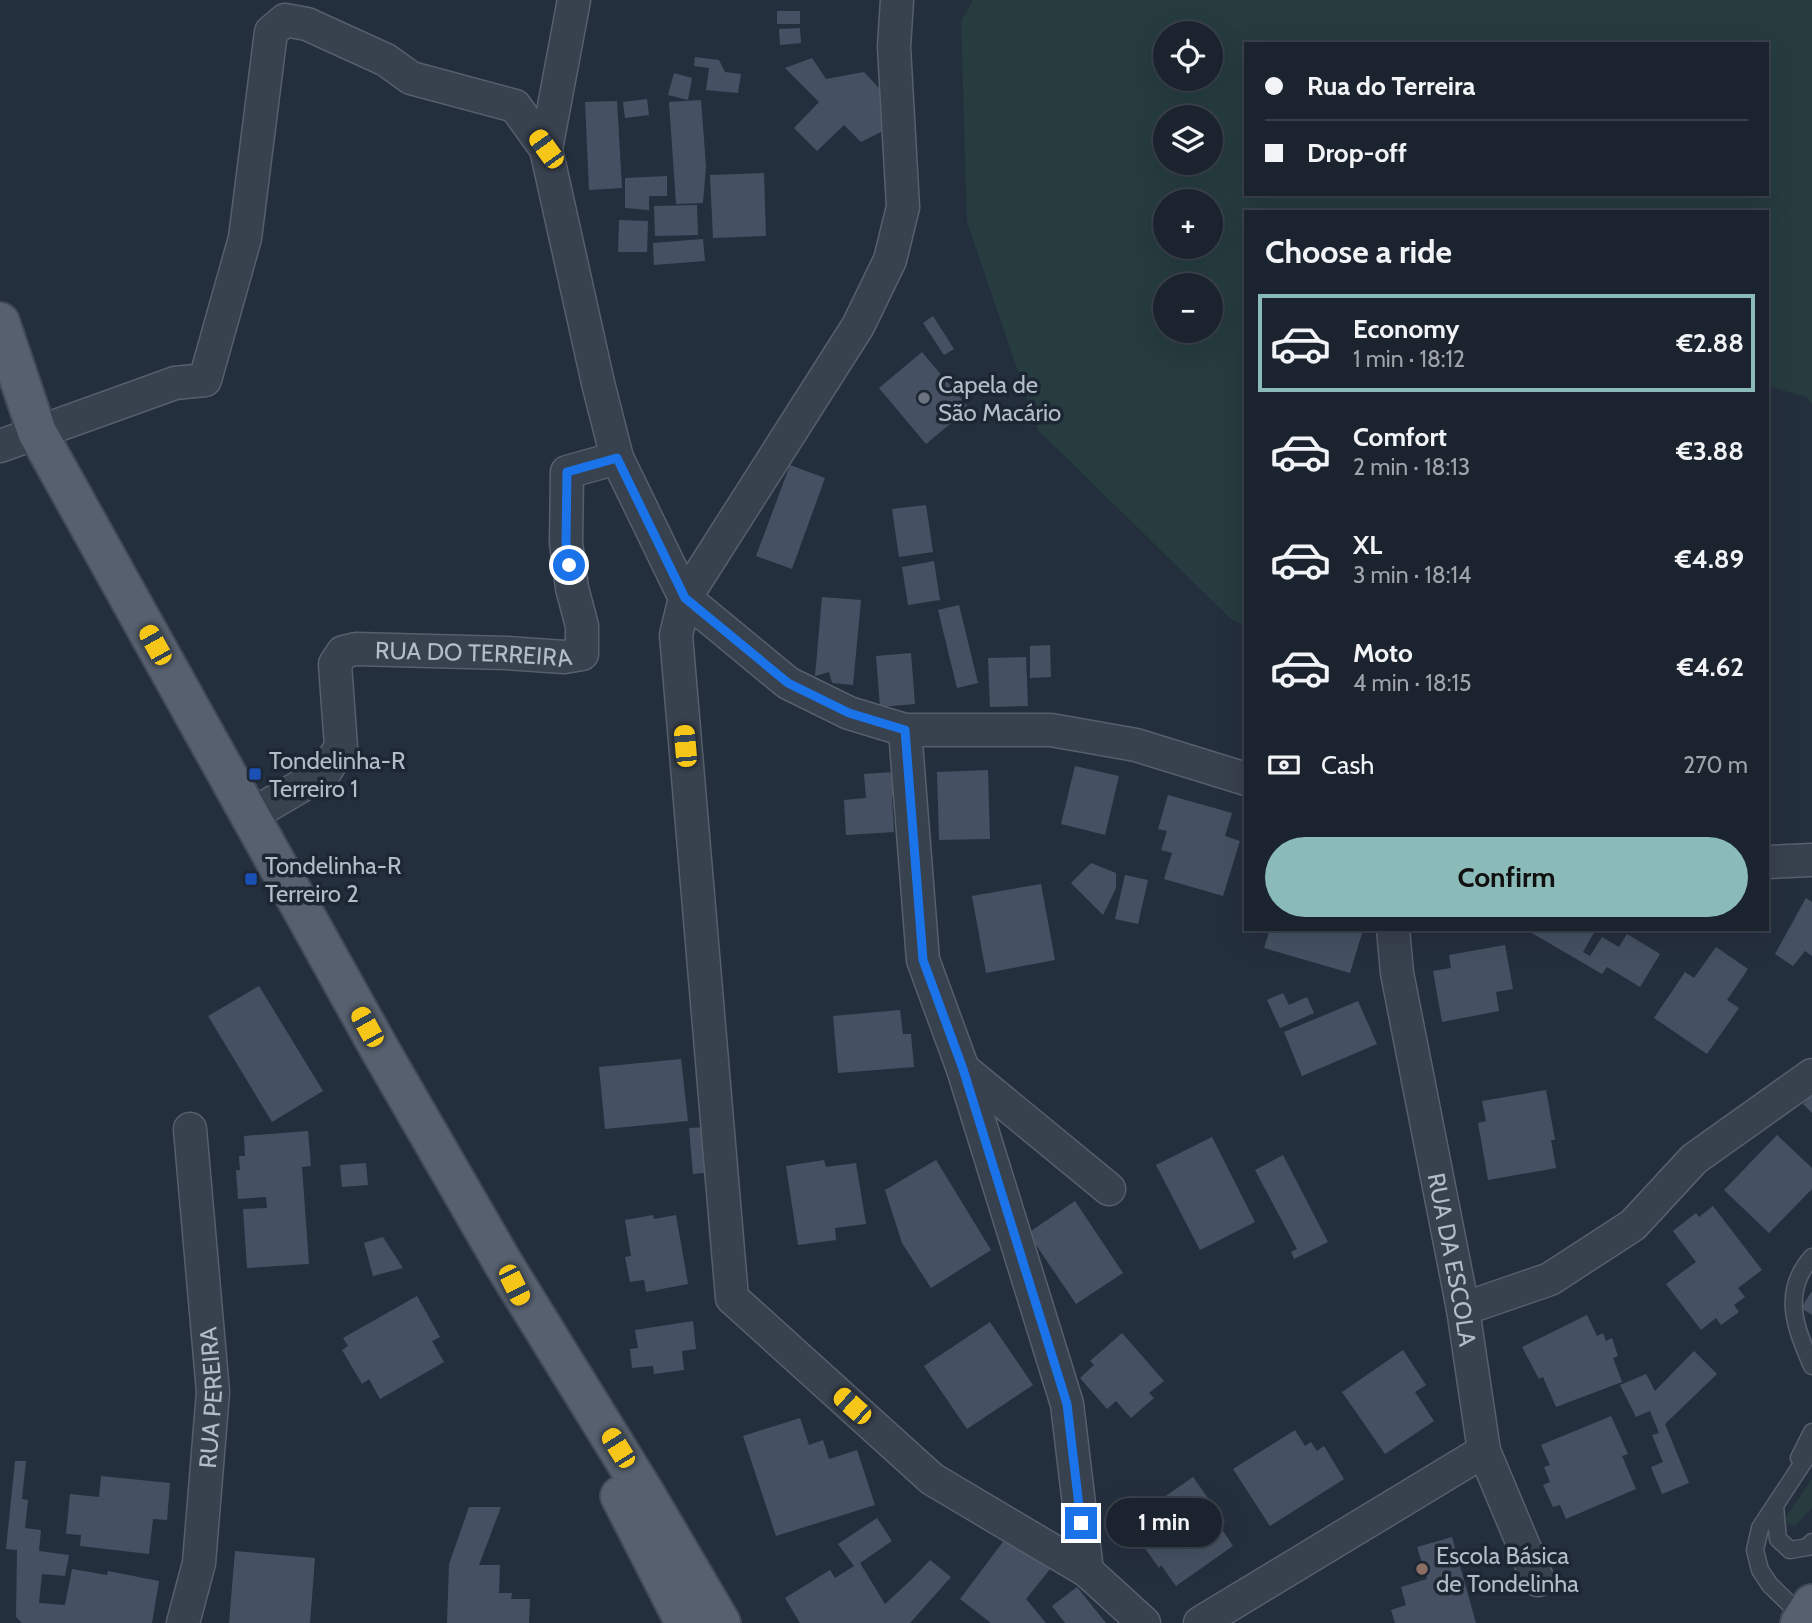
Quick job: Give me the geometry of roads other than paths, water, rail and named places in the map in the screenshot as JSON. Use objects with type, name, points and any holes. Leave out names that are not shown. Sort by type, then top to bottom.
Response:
[{"type":"main road","points":[[0,322],[37,432],[379,1048],[503,1263],[697,1612],[721,1623]]},
{"type":"street","points":[[574,0],[546,149],[617,458],[685,598],[788,683],[849,713],[905,730],[1051,730],[1136,745],[1244,778]]},
{"type":"street","points":[[897,0],[894,47],[903,207],[890,260],[858,326],[685,598],[676,635],[732,1298],[932,1479],[1087,1571],[1144,1623]]},
{"type":"street","points":[[0,446],[175,383],[205,380],[245,238],[271,32],[285,20],[307,24],[386,60],[411,78],[515,106],[546,149]]},
{"type":"street","name":"RUA DO TERREIRA","points":[[250,816],[325,772],[341,747],[335,664],[343,652],[356,649],[564,657],[582,654],[582,626],[572,588],[566,542],[567,472],[617,458]]},
{"type":"street","points":[[905,730],[923,960],[963,1069],[1067,1404],[1087,1571]]},
{"type":"street","points":[[1769,862],[1812,860]]},
{"type":"street","name":"RUA DA ESCOLA","points":[[1393,931],[1400,986],[1463,1309],[1484,1451],[1538,1580]]},
{"type":"street","points":[[963,1069],[1109,1189]]},
{"type":"street","points":[[1463,1309],[1550,1279],[1633,1225],[1694,1158],[1812,1075]]},
{"type":"street","name":"RUA PEREIRA","points":[[183,1623],[199,1563],[213,1392],[190,1129]]},
{"type":"street","points":[[1200,1623],[1484,1451]]},
{"type":"lane","points":[[1812,1257],[1794,1285],[1793,1307],[1801,1342],[1812,1366]]},
{"type":"lane","points":[[1812,1432],[1774,1507],[1778,1539],[1790,1550],[1808,1547],[1812,1542]]},
{"type":"lane","points":[[1805,1615],[1770,1585],[1760,1570],[1755,1550],[1760,1528],[1812,1449]]},
{"type":"place","name":"Capela de São Macário","points":[[924,398]]},
{"type":"place","name":"Tondelinha-R Terreiro 1","points":[[255,774]]},
{"type":"place","name":"Tondelinha-R Terreiro 2","points":[[251,879]]},
{"type":"place","name":"Escola Básica de Tondelinha","points":[[1422,1569]]}]
